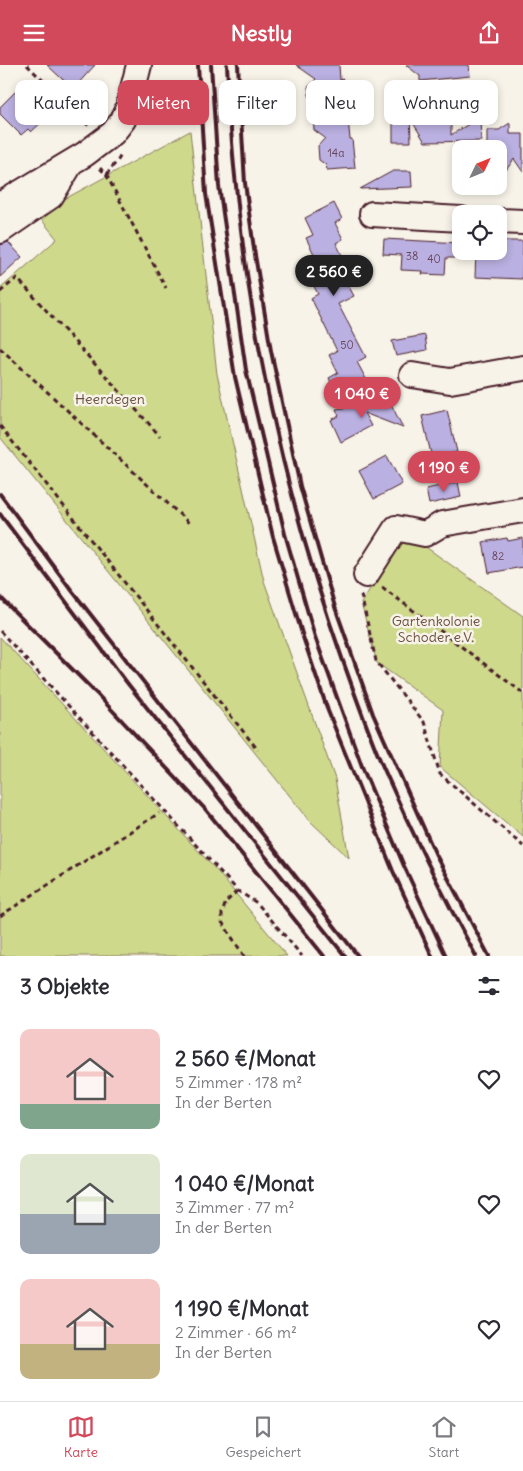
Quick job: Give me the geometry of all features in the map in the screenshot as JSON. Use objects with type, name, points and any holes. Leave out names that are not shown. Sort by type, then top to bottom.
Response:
[{"type":"street","points":[[0,205],[79,158],[113,133],[123,120],[134,89],[139,65]]},
{"type":"street","points":[[0,231],[51,196],[79,158]]},
{"type":"street","points":[[372,215],[452,219]]},
{"type":"street","points":[[507,221],[523,222]]},
{"type":"street","points":[[412,375],[450,381],[523,368]]},
{"type":"street","points":[[366,575],[396,529],[425,534],[442,524],[523,510]]},
{"type":"path","points":[[27,65],[104,140]]},
{"type":"path","points":[[79,158],[103,170],[166,288]]},
{"type":"path","points":[[0,293],[17,277],[160,436]]},
{"type":"path","points":[[0,348],[191,525]]},
{"type":"path","points":[[0,426],[258,750]]},
{"type":"path","points":[[523,693],[366,575],[361,594],[376,661],[424,722],[440,774],[523,846]]},
{"type":"path","points":[[0,631],[238,891],[257,903],[302,956]]},
{"type":"path","points":[[0,916],[159,813]]},
{"type":"path","points":[[238,891],[226,902],[222,913],[222,922],[244,956]]},
{"type":"green space","name":"Heerdegen","points":[[190,131],[217,374],[264,581],[335,779],[349,858],[310,821],[0,437],[0,289],[57,239],[37,214]]},
{"type":"green space","name":"Gartenkolonie Schoder e.V.","points":[[406,533],[523,616],[523,837],[440,767],[443,710],[377,663],[361,603]]},
{"type":"green space","points":[[0,637],[218,872],[287,956],[0,956]]},
{"type":"building","points":[[47,65],[95,65],[81,80],[63,80]]},
{"type":"building","points":[[296,65],[339,65],[340,80],[316,79]]},
{"type":"building","points":[[406,65],[469,65],[470,76],[420,80],[420,76]]},
{"type":"building","points":[[15,92],[15,125],[39,125],[31,132],[28,129],[21,135],[0,114],[0,107]]},
{"type":"building","points":[[510,123],[510,134],[523,134],[523,172],[514,159],[508,167],[508,140],[487,140],[487,130],[499,130]]},
{"type":"building","points":[[314,125],[349,125],[355,168],[327,170],[326,165],[319,160],[318,146],[325,138],[314,130]]},
{"type":"building","points":[[393,125],[410,125],[411,142],[393,142]]},
{"type":"building","points":[[414,125],[451,125],[451,135],[467,125],[480,125],[481,140],[425,142]]},
{"type":"building","points":[[393,171],[411,171],[412,187],[360,189]]},
{"type":"building","points":[[334,203],[342,219],[335,223],[343,239],[336,243],[344,259],[336,263],[354,296],[338,304],[366,357],[357,362],[366,379],[337,395],[329,378],[338,373],[329,355],[337,351],[311,298],[318,294],[309,277],[316,274],[308,257],[314,254],[306,238],[313,235],[305,218]]},
{"type":"building","points":[[384,239],[452,243],[452,258],[446,258],[445,275],[422,274],[423,271],[401,270],[402,255],[383,254]]},
{"type":"building","points":[[507,241],[523,241],[522,279],[475,277],[476,260],[507,260]]},
{"type":"building","points":[[8,242],[22,257],[0,277],[0,245]]},
{"type":"building","points":[[425,335],[427,350],[396,356],[392,341]]},
{"type":"building","points":[[390,402],[403,428],[364,413],[371,426],[341,442],[331,420],[339,416],[336,409]]},
{"type":"building","points":[[447,410],[457,452],[432,458],[422,416]]},
{"type":"building","points":[[387,456],[402,484],[374,499],[359,471]]},
{"type":"building","points":[[458,482],[461,497],[429,504],[426,489]]},
{"type":"building","points":[[507,538],[508,541],[523,538],[523,567],[489,573],[483,542]]},
{"type":"railway","points":[[198,65],[206,194],[235,377],[273,537],[303,637],[328,711],[393,871],[432,956]]},
{"type":"railway","points":[[211,65],[219,186],[246,370],[285,534],[315,637],[363,769],[404,866],[446,956]]},
{"type":"railway","points":[[227,65],[239,217],[250,292],[263,367],[297,515],[343,661],[378,754],[427,862],[476,956]]},
{"type":"railway","points":[[238,65],[245,183],[254,249],[271,351],[300,486],[335,607],[373,714],[435,853],[489,956]]},
{"type":"railway","points":[[0,494],[70,588],[358,956]]},
{"type":"railway","points":[[0,514],[128,684],[345,956]]},
{"type":"railway","points":[[0,597],[96,693],[206,810],[324,956]]}]
